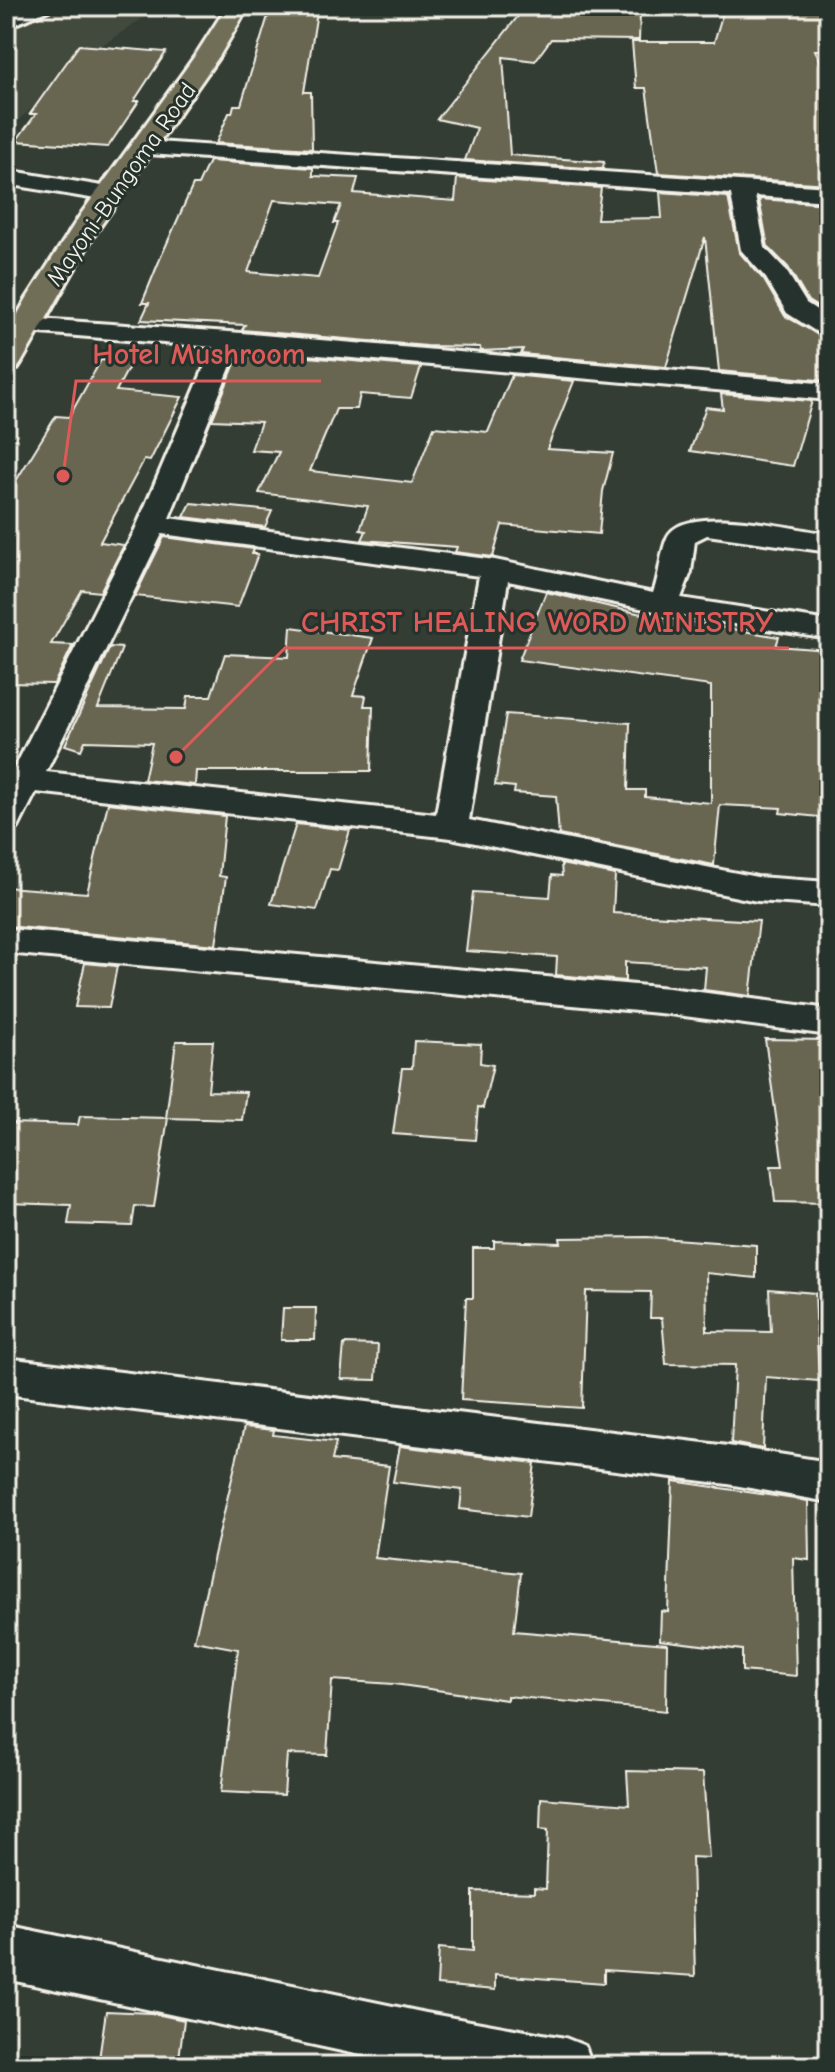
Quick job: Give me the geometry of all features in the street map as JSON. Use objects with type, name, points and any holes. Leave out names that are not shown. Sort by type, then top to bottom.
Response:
[{"type":"main road","name":"Mayoni-Bungoma Road","points":[[6,363],[24,326],[108,194],[209,56],[238,6]]},
{"type":"street","points":[[6,22],[42,6]]},
{"type":"street","points":[[142,148],[829,194]]},
{"type":"street","points":[[6,177],[108,194]]},
{"type":"street","points":[[742,189],[753,250],[776,274],[796,308],[829,329]]},
{"type":"street","points":[[24,326],[229,340],[829,392]]},
{"type":"street","points":[[6,820],[152,524],[229,340]]},
{"type":"street","points":[[152,524],[495,569],[664,604],[829,630]]},
{"type":"street","points":[[664,604],[676,572],[681,538],[690,530],[722,527],[829,543]]},
{"type":"street","points":[[451,827],[466,744],[476,658],[495,569]]},
{"type":"street","points":[[25,780],[451,827],[757,889],[829,894]]},
{"type":"street","points":[[6,941],[653,999],[829,1022]]},
{"type":"street","points":[[6,1376],[728,1465],[829,1482]]},
{"type":"street","points":[[6,1952],[426,2041],[565,2066]]},
{"type":"shaded area","points":[[6,6],[161,6],[104,44],[6,131]]},
{"type":"building","points":[[271,6],[318,6],[304,92],[311,92],[312,149],[216,143],[234,105],[241,105]]},
{"type":"building","points":[[526,6],[544,6],[544,12],[640,13],[639,40],[551,39],[535,61],[503,57],[510,155],[604,162],[603,169],[465,160],[477,128],[437,119]]},
{"type":"building","points":[[725,6],[829,8],[829,50],[815,50],[829,79],[829,184],[658,173],[646,88],[636,88],[632,42],[714,42]]},
{"type":"building","points":[[79,45],[166,52],[134,101],[139,101],[108,147],[16,141],[36,114],[30,114]]},
{"type":"building","points":[[209,161],[313,168],[313,176],[358,178],[354,193],[455,201],[457,178],[601,188],[597,219],[662,218],[660,192],[728,197],[739,252],[764,280],[785,316],[829,340],[829,381],[719,371],[705,237],[666,367],[521,354],[523,349],[481,351],[480,347],[427,346],[242,330],[245,325],[141,320],[149,303],[142,303],[160,259],[193,185],[198,185]],"holes":[[[274,200],[341,205],[334,223],[338,223],[318,278],[248,272]]]},
{"type":"building","points":[[759,199],[829,204],[829,314],[808,301],[788,267],[768,247]]},
{"type":"building","points":[[240,351],[421,367],[411,398],[360,394],[357,409],[336,409],[310,471],[412,483],[434,427],[488,432],[512,375],[574,381],[547,449],[613,453],[603,491],[599,534],[502,525],[493,557],[455,552],[457,547],[362,540],[366,531],[360,530],[368,506],[259,493],[279,452],[251,450],[261,422],[212,420]]},
{"type":"building","points":[[101,360],[131,363],[116,391],[182,397],[150,461],[144,460],[100,542],[124,545],[100,592],[82,590],[51,644],[73,645],[54,684],[6,683],[6,497],[56,416],[69,417]]},
{"type":"building","points":[[721,394],[812,401],[793,466],[690,451],[706,407],[723,409]]},
{"type":"building","points":[[191,503],[272,511],[265,527],[184,517]]},
{"type":"building","points":[[164,537],[254,549],[252,554],[258,554],[238,607],[135,596]]},
{"type":"building","points":[[546,592],[637,613],[779,637],[776,646],[829,650],[829,818],[780,813],[781,808],[720,805],[714,865],[559,835],[556,796],[514,793],[515,787],[495,785],[506,714],[630,723],[628,790],[645,790],[645,797],[711,803],[711,686],[519,660]]},
{"type":"building","points":[[291,627],[373,638],[353,695],[366,696],[364,706],[373,706],[371,771],[196,771],[195,785],[144,780],[152,743],[85,741],[81,750],[65,745],[110,647],[122,648],[98,708],[186,709],[188,696],[211,696],[225,654],[289,657]]},
{"type":"building","points":[[108,803],[225,816],[219,876],[226,877],[216,945],[6,926],[6,887],[87,893]]},
{"type":"building","points":[[296,824],[350,830],[338,870],[330,869],[317,910],[271,904]]},
{"type":"building","points":[[561,864],[615,875],[613,913],[759,921],[750,996],[704,990],[706,967],[625,962],[625,981],[556,975],[557,957],[466,951],[473,892],[550,897],[552,875],[562,876]]},
{"type":"building","points":[[85,963],[117,966],[109,1008],[75,1007]]},
{"type":"building","points":[[765,1039],[829,1040],[829,1203],[775,1202],[771,1166],[783,1166]]},
{"type":"building","points":[[176,1041],[213,1041],[208,1091],[246,1092],[242,1120],[166,1118]]},
{"type":"building","points":[[414,1041],[481,1044],[480,1063],[493,1065],[483,1108],[478,1107],[475,1140],[393,1134],[402,1068],[412,1068]]},
{"type":"building","points":[[80,1116],[168,1118],[154,1207],[135,1206],[132,1226],[68,1224],[71,1205],[6,1203],[6,1145],[11,1123],[78,1125]]},
{"type":"building","points":[[647,1237],[756,1245],[756,1278],[706,1273],[707,1331],[771,1332],[769,1289],[815,1293],[819,1381],[766,1377],[763,1449],[731,1443],[735,1365],[666,1364],[662,1318],[650,1318],[651,1292],[586,1291],[582,1408],[461,1400],[466,1298],[473,1298],[473,1248],[494,1248],[494,1241],[561,1243],[560,1238]]},
{"type":"building","points":[[283,1308],[316,1308],[315,1340],[281,1340]]},
{"type":"building","points":[[344,1344],[378,1345],[376,1380],[341,1379]]},
{"type":"building","points":[[244,1427],[274,1430],[273,1435],[336,1442],[332,1460],[389,1466],[375,1558],[521,1573],[514,1631],[667,1644],[666,1711],[507,1696],[507,1700],[394,1684],[332,1680],[327,1755],[287,1754],[284,1795],[221,1792],[238,1649],[194,1641]]},
{"type":"building","points":[[400,1446],[535,1463],[528,1517],[460,1509],[462,1490],[393,1482]]},
{"type":"building","points":[[673,1481],[808,1501],[809,1560],[793,1558],[796,1676],[742,1671],[742,1650],[660,1640],[661,1611],[668,1612]]},
{"type":"building","points":[[627,1771],[703,1773],[709,1858],[692,1857],[695,1976],[604,1970],[604,1983],[495,1975],[495,1990],[437,1985],[439,1948],[473,1951],[473,1891],[534,1893],[534,1888],[546,1889],[548,1830],[540,1829],[541,1798],[629,1805]]},
{"type":"building","points":[[106,2011],[151,2013],[184,2020],[178,2066],[98,2066]]},
{"type":"place","name":"Hotel Mushroom","points":[[63,476]]},
{"type":"place","name":"CHRIST HEALING WORD MINISTRY","points":[[176,757]]}]
